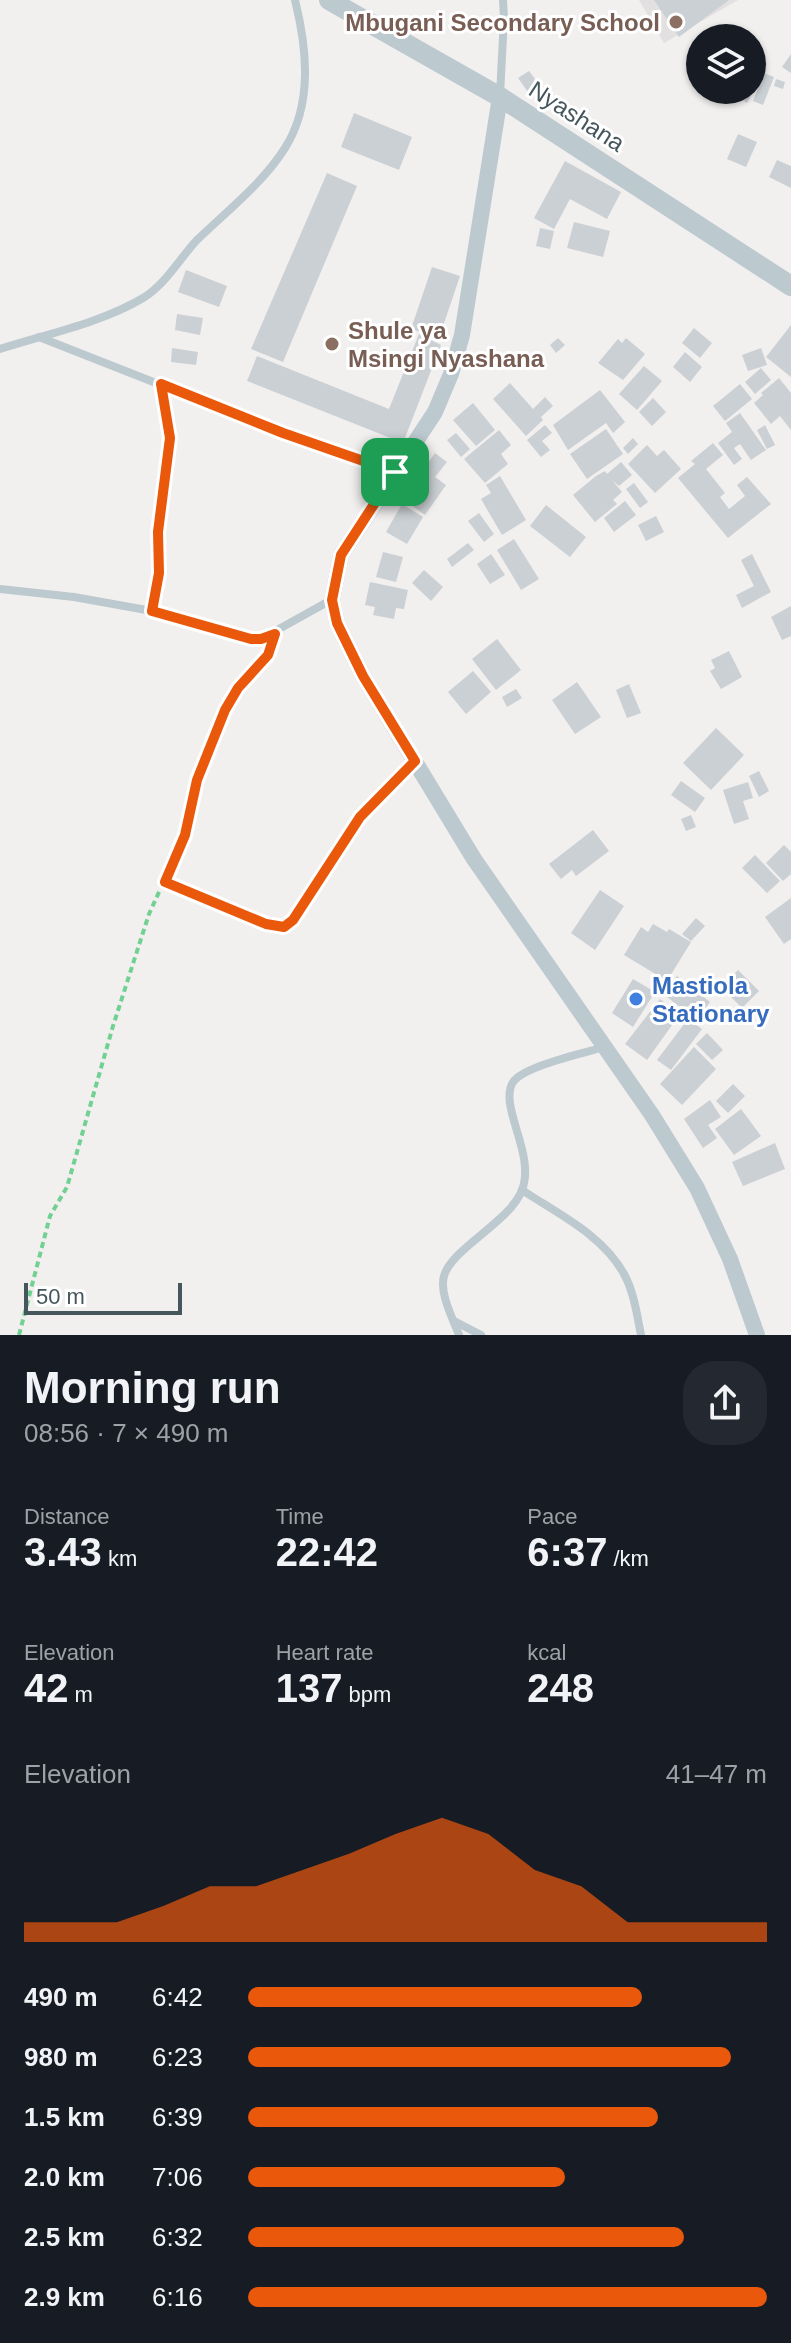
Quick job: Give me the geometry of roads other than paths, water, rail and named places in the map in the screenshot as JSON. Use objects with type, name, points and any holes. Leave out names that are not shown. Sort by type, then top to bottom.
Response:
[{"type":"street","name":"Nyashana","points":[[329,0],[500,97],[791,286]]},
{"type":"street","points":[[500,97],[462,335],[451,374],[435,412],[341,555],[332,600],[337,623],[363,676],[474,859],[652,1115],[697,1188],[730,1259],[757,1335]]},
{"type":"lane","points":[[0,349],[128,307],[148,296],[191,246],[262,178],[287,146],[306,79],[305,40],[295,0]]},
{"type":"lane","points":[[500,97],[503,0]]},
{"type":"lane","points":[[38,337],[283,433],[395,472]]},
{"type":"lane","points":[[0,589],[74,597],[152,611],[251,639],[275,634],[332,600]]},
{"type":"lane","points":[[459,1335],[444,1292],[444,1276],[451,1264],[509,1210],[522,1190],[526,1171],[524,1149],[510,1106],[509,1091],[515,1079],[531,1070],[604,1047]]},
{"type":"lane","points":[[522,1190],[604,1247],[624,1274],[635,1301],[641,1335]]},
{"type":"lane","points":[[453,1321],[481,1335]]},
{"type":"place","name":"Mbugani Secondary School","points":[[676,22]]},
{"type":"place","name":"Shule ya Msingi Nyashana","points":[[332,344]]},
{"type":"place","name":"Mastiola Stationary","points":[[636,999]]}]
